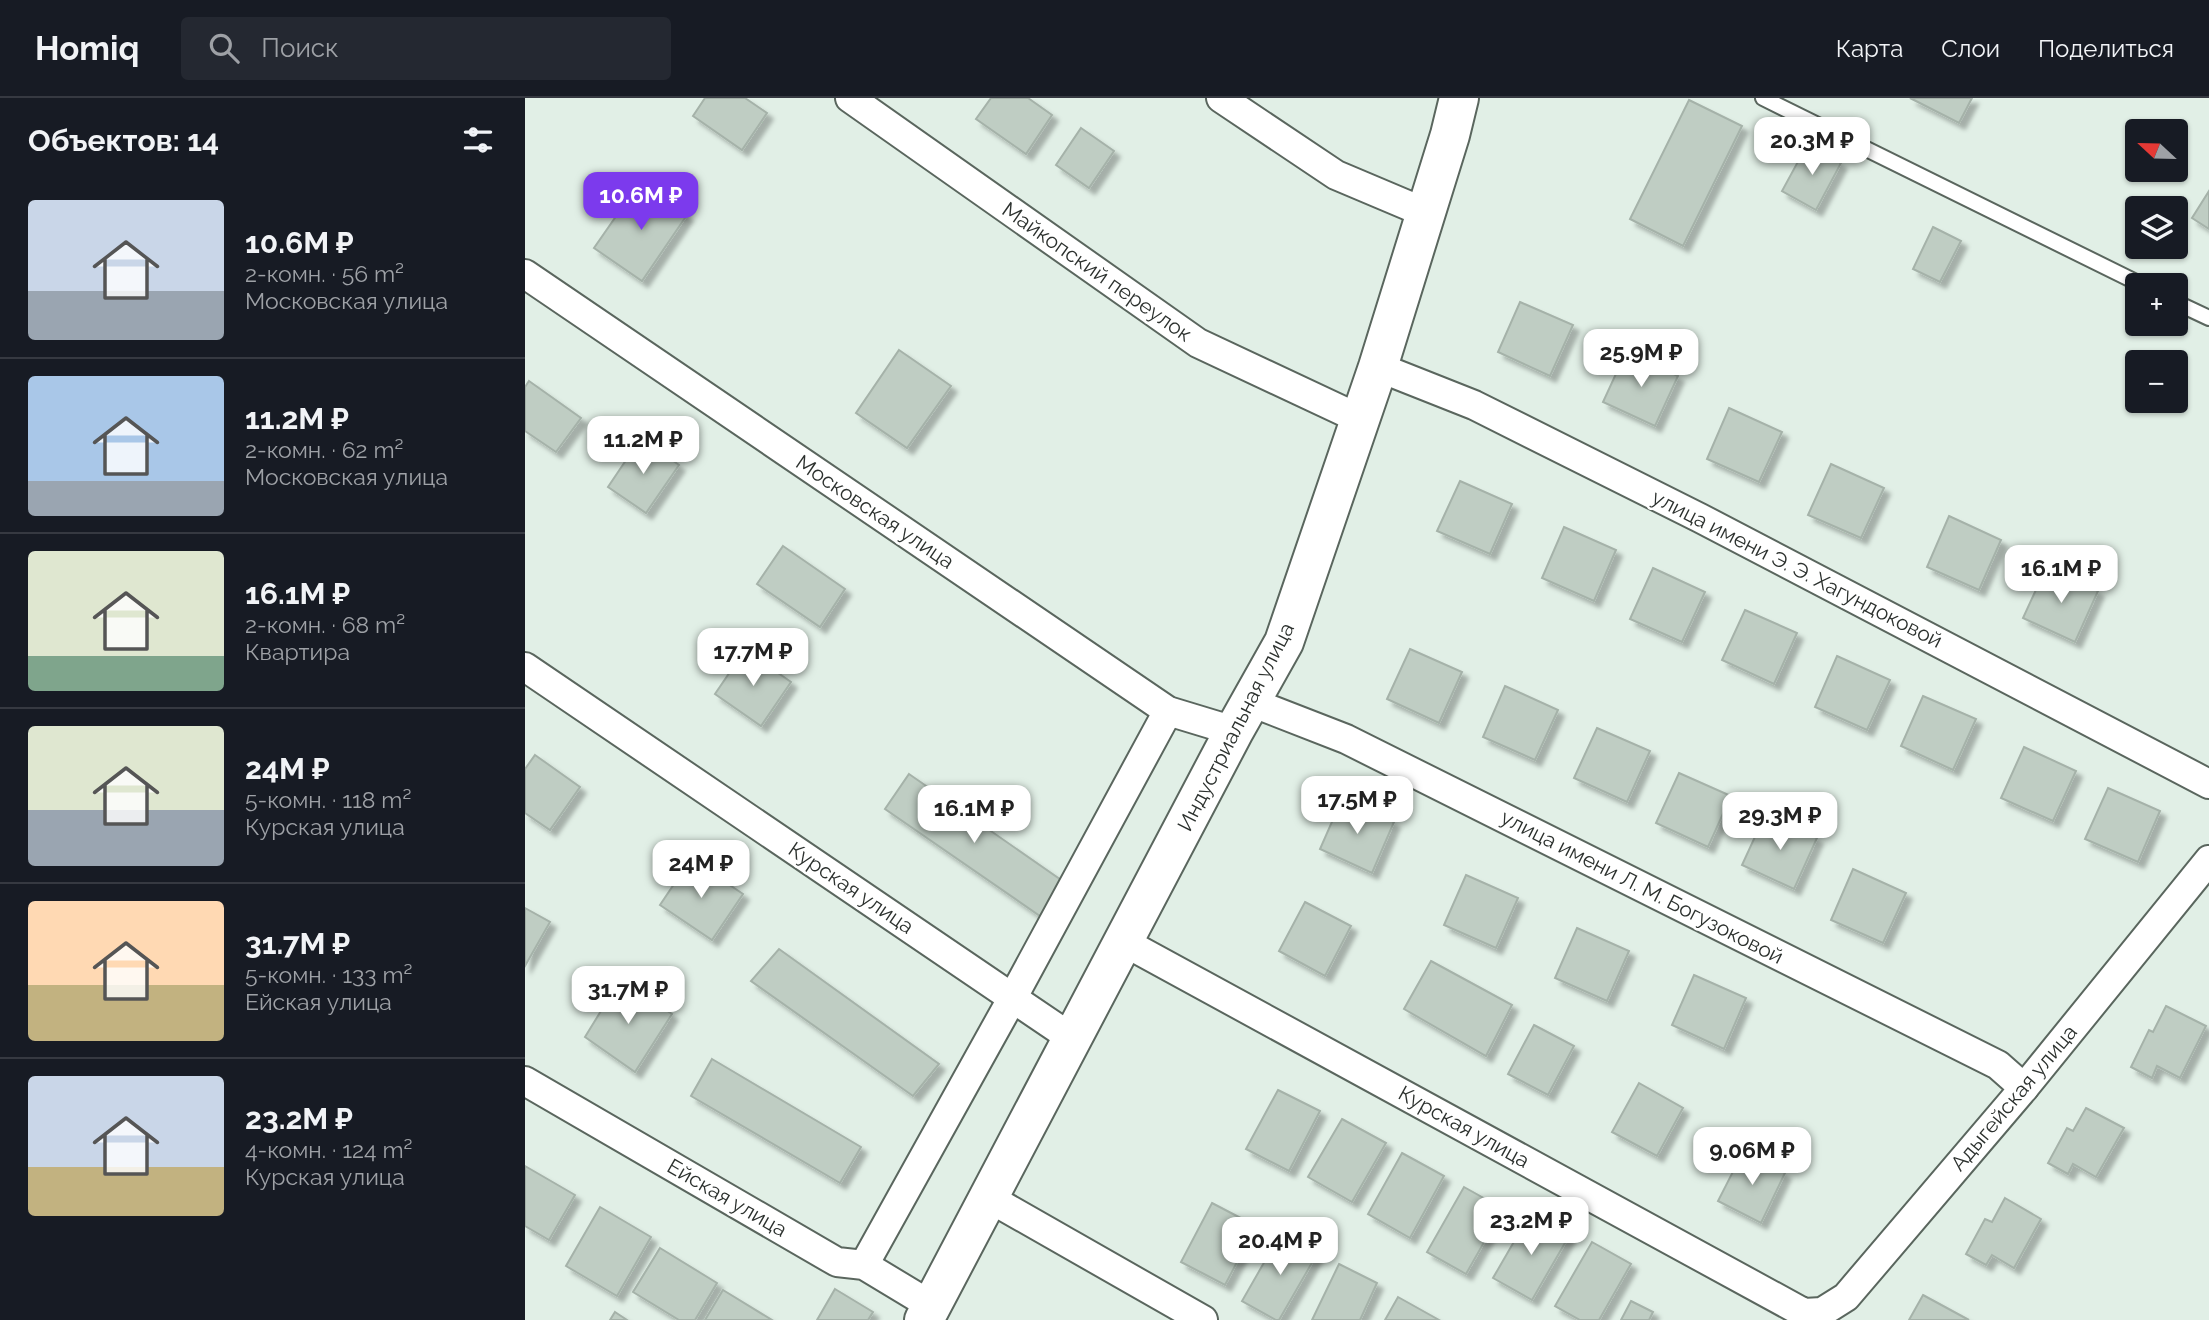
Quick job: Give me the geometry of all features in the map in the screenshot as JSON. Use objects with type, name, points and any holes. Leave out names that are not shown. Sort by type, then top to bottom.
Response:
[{"type":"street","name":"Майкопский переулок","points":[[850,98],[1198,342],[1360,419]]},
{"type":"street","points":[[1221,98],[1336,175],[1426,213]]},
{"type":"street","name":"Индустриальная улица","points":[[928,1313],[1284,642],[1378,367],[1459,98]]},
{"type":"street","name":"Московская улица","points":[[525,274],[1168,711],[1243,716]]},
{"type":"street","name":"улица имени Э. Э. Хагундоковой","points":[[1378,367],[1474,405],[1700,518],[2209,784]]},
{"type":"street","name":"Курская улица","points":[[525,667],[1073,1039]]},
{"type":"street","points":[[864,1265],[1013,998],[1168,711]]},
{"type":"street","name":"улица имени Л. М. Богузоковой","points":[[1243,716],[1358,745],[1999,1065],[2024,1088]]},
{"type":"street","name":"Адыгейская улица","points":[[1804,1313],[1822,1312],[1846,1297],[2024,1088],[2209,860]]},
{"type":"street","name":"Курская улица","points":[[1124,942],[1804,1313]]},
{"type":"street","name":"Ейская улица","points":[[525,1081],[837,1262],[864,1265],[928,1313]]},
{"type":"street","points":[[989,1198],[1203,1320]]},
{"type":"lane","points":[[1763,98],[2125,277]]},
{"type":"lane","points":[[2188,308],[2209,318]]},
{"type":"building","points":[[705,98],[745,98],[767,113],[742,150],[693,116]]},
{"type":"building","points":[[991,98],[1028,98],[1052,115],[1026,154],[976,119]]},
{"type":"building","points":[[1910,98],[1972,98],[1959,123]]},
{"type":"building","points":[[1689,100],[1742,126],[1683,246],[1630,219]]},
{"type":"building","points":[[1081,128],[1114,151],[1089,188],[1056,165]]},
{"type":"building","points":[[1807,145],[1841,163],[1816,210],[1782,191]]},
{"type":"building","points":[[640,182],[687,215],[642,281],[594,248]]},
{"type":"building","points":[[2209,191],[2209,229],[2192,218]]},
{"type":"building","points":[[1933,227],[1961,241],[1940,282],[1913,269]]},
{"type":"building","points":[[1520,302],[1573,325],[1550,376],[1498,352]]},
{"type":"building","points":[[899,350],[951,386],[907,448],[856,413]]},
{"type":"building","points":[[1626,352],[1678,376],[1655,426],[1603,402]]},
{"type":"building","points":[[529,381],[581,418],[556,452],[525,431],[525,387]]},
{"type":"building","points":[[1729,408],[1782,432],[1759,482],[1707,459]]},
{"type":"building","points":[[641,438],[679,465],[646,513],[608,487]]},
{"type":"building","points":[[1831,464],[1884,488],[1861,538],[1808,515]]},
{"type":"building","points":[[1460,481],[1512,504],[1490,554],[1437,531]]},
{"type":"building","points":[[1949,516],[2001,540],[1979,590],[1927,567]]},
{"type":"building","points":[[1564,527],[1616,550],[1594,601],[1542,578]]},
{"type":"building","points":[[783,546],[845,589],[820,627],[757,584]]},
{"type":"building","points":[[1653,568],[1705,592],[1682,642],[1630,619]]},
{"type":"building","points":[[2046,568],[2098,591],[2075,642],[2023,618]]},
{"type":"building","points":[[1745,610],[1797,633],[1774,684],[1722,660]]},
{"type":"building","points":[[1410,649],[1462,672],[1439,723],[1387,699]]},
{"type":"building","points":[[745,650],[791,682],[761,726],[715,694]]},
{"type":"building","points":[[1837,656],[1890,680],[1867,730],[1815,707]]},
{"type":"building","points":[[1505,686],[1558,710],[1535,760],[1483,737]]},
{"type":"building","points":[[1923,696],[1976,719],[1953,770],[1901,746]]},
{"type":"building","points":[[1597,728],[1650,751],[1627,802],[1574,778]]},
{"type":"building","points":[[2024,747],[2076,771],[2053,821],[2001,798]]},
{"type":"building","points":[[535,755],[580,787],[550,830],[525,813],[525,769]]},
{"type":"building","points":[[1679,773],[1731,796],[1708,847],[1656,823]]},
{"type":"building","points":[[909,774],[1064,882],[1040,916],[885,809]]},
{"type":"building","points":[[2108,788],[2160,811],[2138,862],[2085,839]]},
{"type":"building","points":[[1342,799],[1394,822],[1372,873],[1320,849]]},
{"type":"building","points":[[1765,815],[1817,838],[1794,889],[1742,865]]},
{"type":"building","points":[[691,859],[743,894],[712,940],[660,905]]},
{"type":"building","points":[[1853,869],[1906,893],[1883,943],[1831,920]]},
{"type":"building","points":[[1466,875],[1518,898],[1496,948],[1444,925]]},
{"type":"building","points":[[1305,902],[1351,926],[1325,976],[1279,951]]},
{"type":"building","points":[[525,908],[550,922],[525,966]]},
{"type":"building","points":[[1577,928],[1629,951],[1607,1001],[1555,978]]},
{"type":"building","points":[[779,949],[939,1064],[913,1096],[751,981]]},
{"type":"building","points":[[1431,961],[1512,1005],[1486,1056],[1404,1009]]},
{"type":"building","points":[[1694,975],[1746,998],[1724,1049],[1672,1025]]},
{"type":"building","points":[[620,980],[672,1014],[635,1072],[585,1037]]},
{"type":"building","points":[[2166,1006],[2206,1026],[2180,1078],[2157,1066],[2152,1078],[2131,1067],[2149,1030],[2153,1032]]},
{"type":"building","points":[[1534,1025],[1574,1046],[1548,1095],[1508,1074]]},
{"type":"building","points":[[712,1059],[861,1147],[840,1183],[691,1096]]},
{"type":"building","points":[[1639,1083],[1683,1108],[1657,1156],[1612,1132]]},
{"type":"building","points":[[1278,1090],[1320,1111],[1289,1171],[1246,1149]]},
{"type":"building","points":[[2086,1108],[2124,1128],[2096,1177],[2073,1164],[2068,1174],[2048,1163],[2067,1128],[2073,1131]]},
{"type":"building","points":[[1342,1119],[1386,1143],[1352,1202],[1308,1177]]},
{"type":"building","points":[[1743,1152],[1785,1173],[1761,1223],[1718,1201]]},
{"type":"building","points":[[1402,1153],[1444,1176],[1410,1238],[1368,1214]]},
{"type":"building","points":[[525,1166],[575,1195],[549,1240],[525,1226]]},
{"type":"building","points":[[1464,1187],[1503,1209],[1466,1274],[1427,1252]]},
{"type":"building","points":[[2005,1198],[2041,1219],[2014,1268],[1992,1255],[1986,1265],[1966,1254],[1985,1219],[1992,1222]]},
{"type":"building","points":[[1212,1203],[1256,1226],[1225,1285],[1181,1262]]},
{"type":"building","points":[[600,1207],[651,1237],[617,1296],[566,1266]]},
{"type":"building","points":[[1530,1214],[1569,1236],[1532,1300],[1493,1278]]},
{"type":"building","points":[[1281,1233],[1317,1254],[1279,1320],[1276,1320],[1242,1301]]},
{"type":"building","points":[[1592,1242],[1631,1264],[1599,1320],[1580,1320],[1555,1306]]},
{"type":"building","points":[[660,1248],[717,1283],[695,1320],[679,1320],[633,1292]]},
{"type":"building","points":[[1339,1264],[1377,1283],[1360,1320],[1312,1320]]},
{"type":"building","points":[[835,1289],[873,1312],[868,1320],[817,1320]]},
{"type":"building","points":[[723,1290],[772,1320],[705,1320]]},
{"type":"building","points":[[1923,1295],[1969,1320],[1909,1320]]},
{"type":"building","points":[[1398,1297],[1439,1320],[1385,1320]]},
{"type":"building","points":[[1631,1301],[1653,1312],[1649,1320],[1621,1320]]},
{"type":"building","points":[[615,1312],[627,1320],[610,1320]]}]
